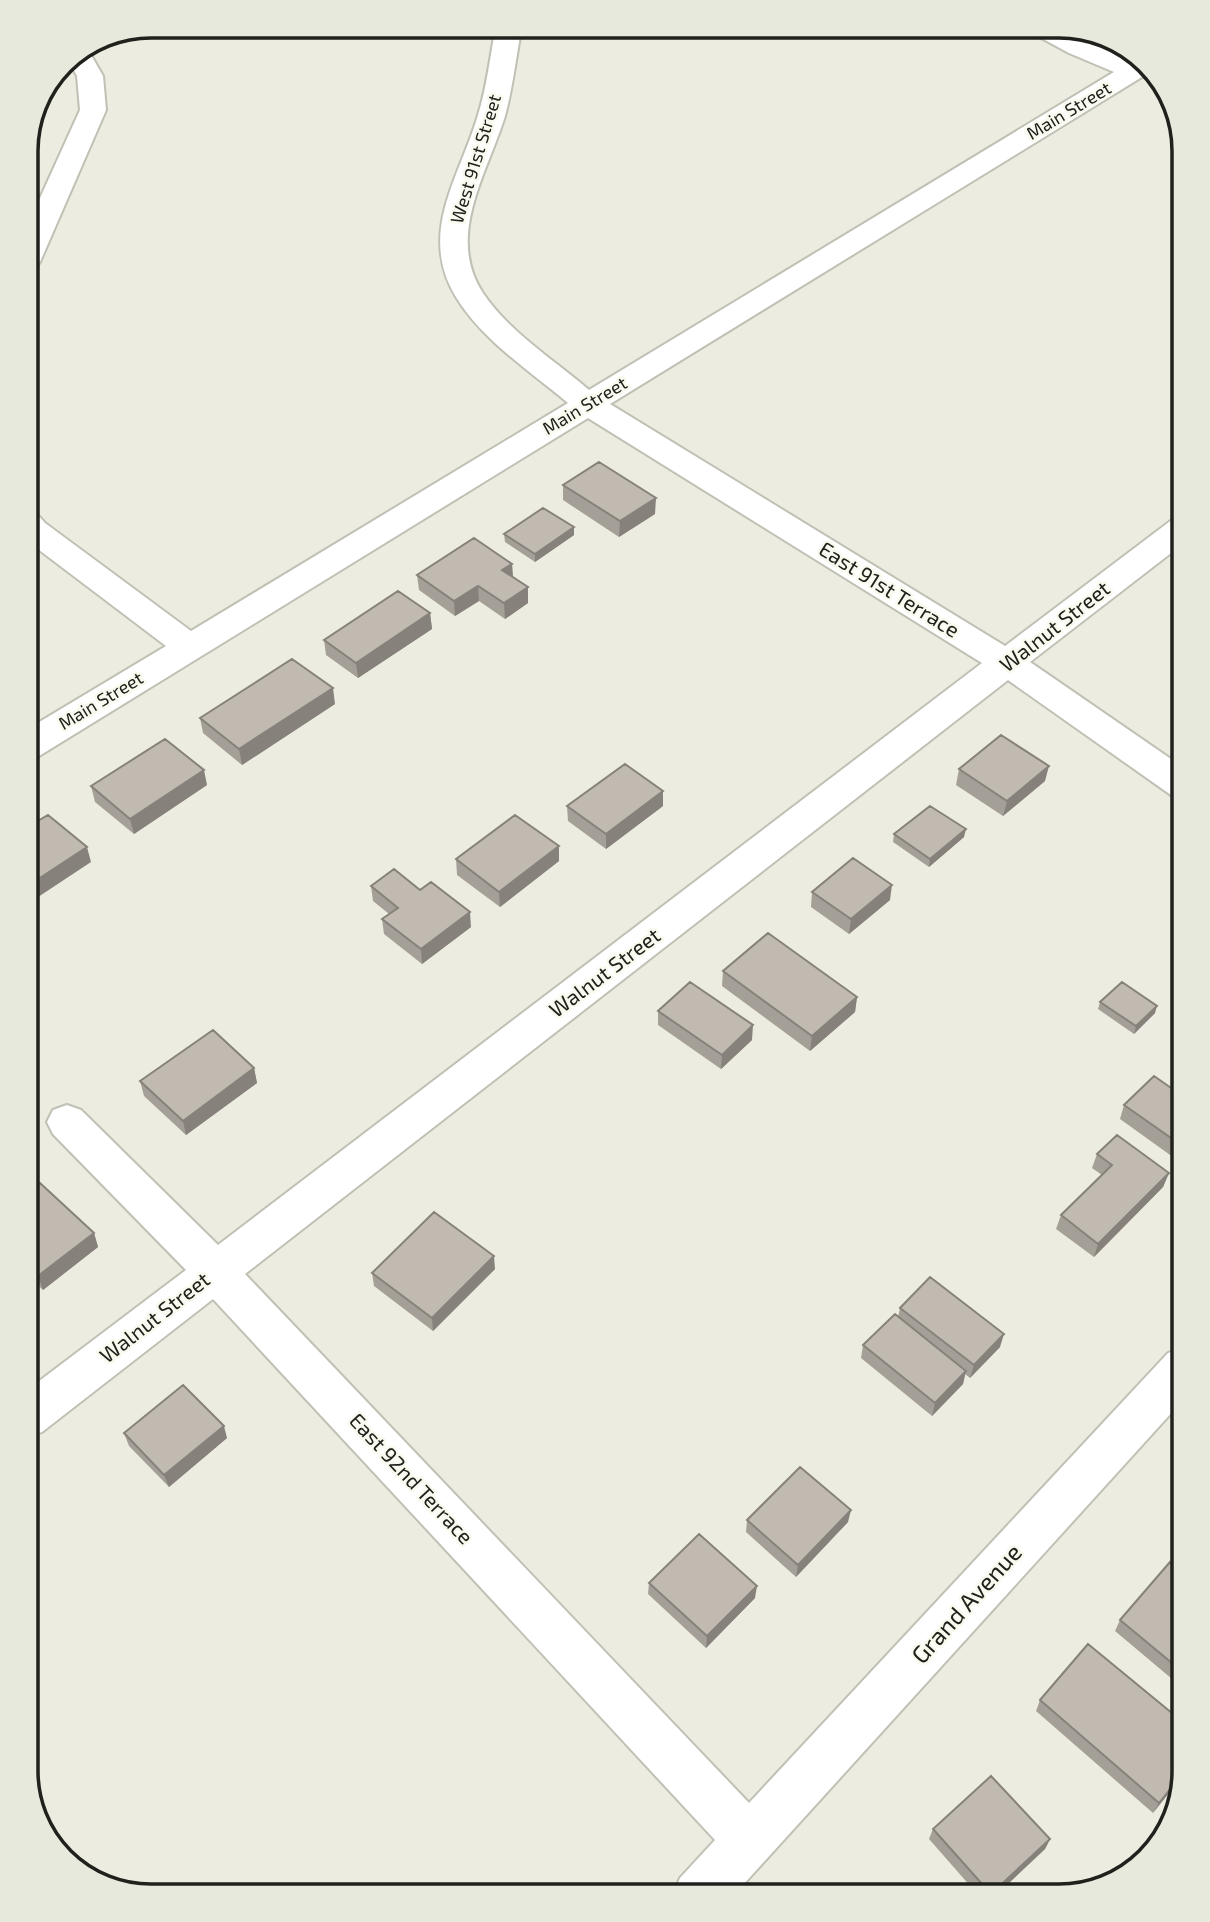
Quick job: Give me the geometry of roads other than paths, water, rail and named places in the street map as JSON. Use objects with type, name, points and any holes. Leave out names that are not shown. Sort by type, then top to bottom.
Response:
[{"type":"street","name":"West 91st Street","points":[[507,38],[492,114],[454,219],[455,262],[469,295],[501,332],[588,404]]},
{"type":"street","points":[[1061,39],[1078,48],[1131,65]]},
{"type":"street","points":[[39,218],[93,110],[90,76],[83,63]]},
{"type":"street","name":"Main Street","points":[[39,739],[1136,70]]},
{"type":"street","name":"East 91st Terrace","points":[[588,404],[1009,664],[1172,778]]},
{"type":"street","points":[[39,534],[190,647]]},
{"type":"street","name":"Walnut Street","points":[[38,1408],[1009,664],[1172,535]]},
{"type":"street","name":"East 92nd Terrace","points":[[67,1122],[215,1271],[750,1841]]},
{"type":"street","name":"Grand Avenue","points":[[710,1884],[1172,1380]]}]
